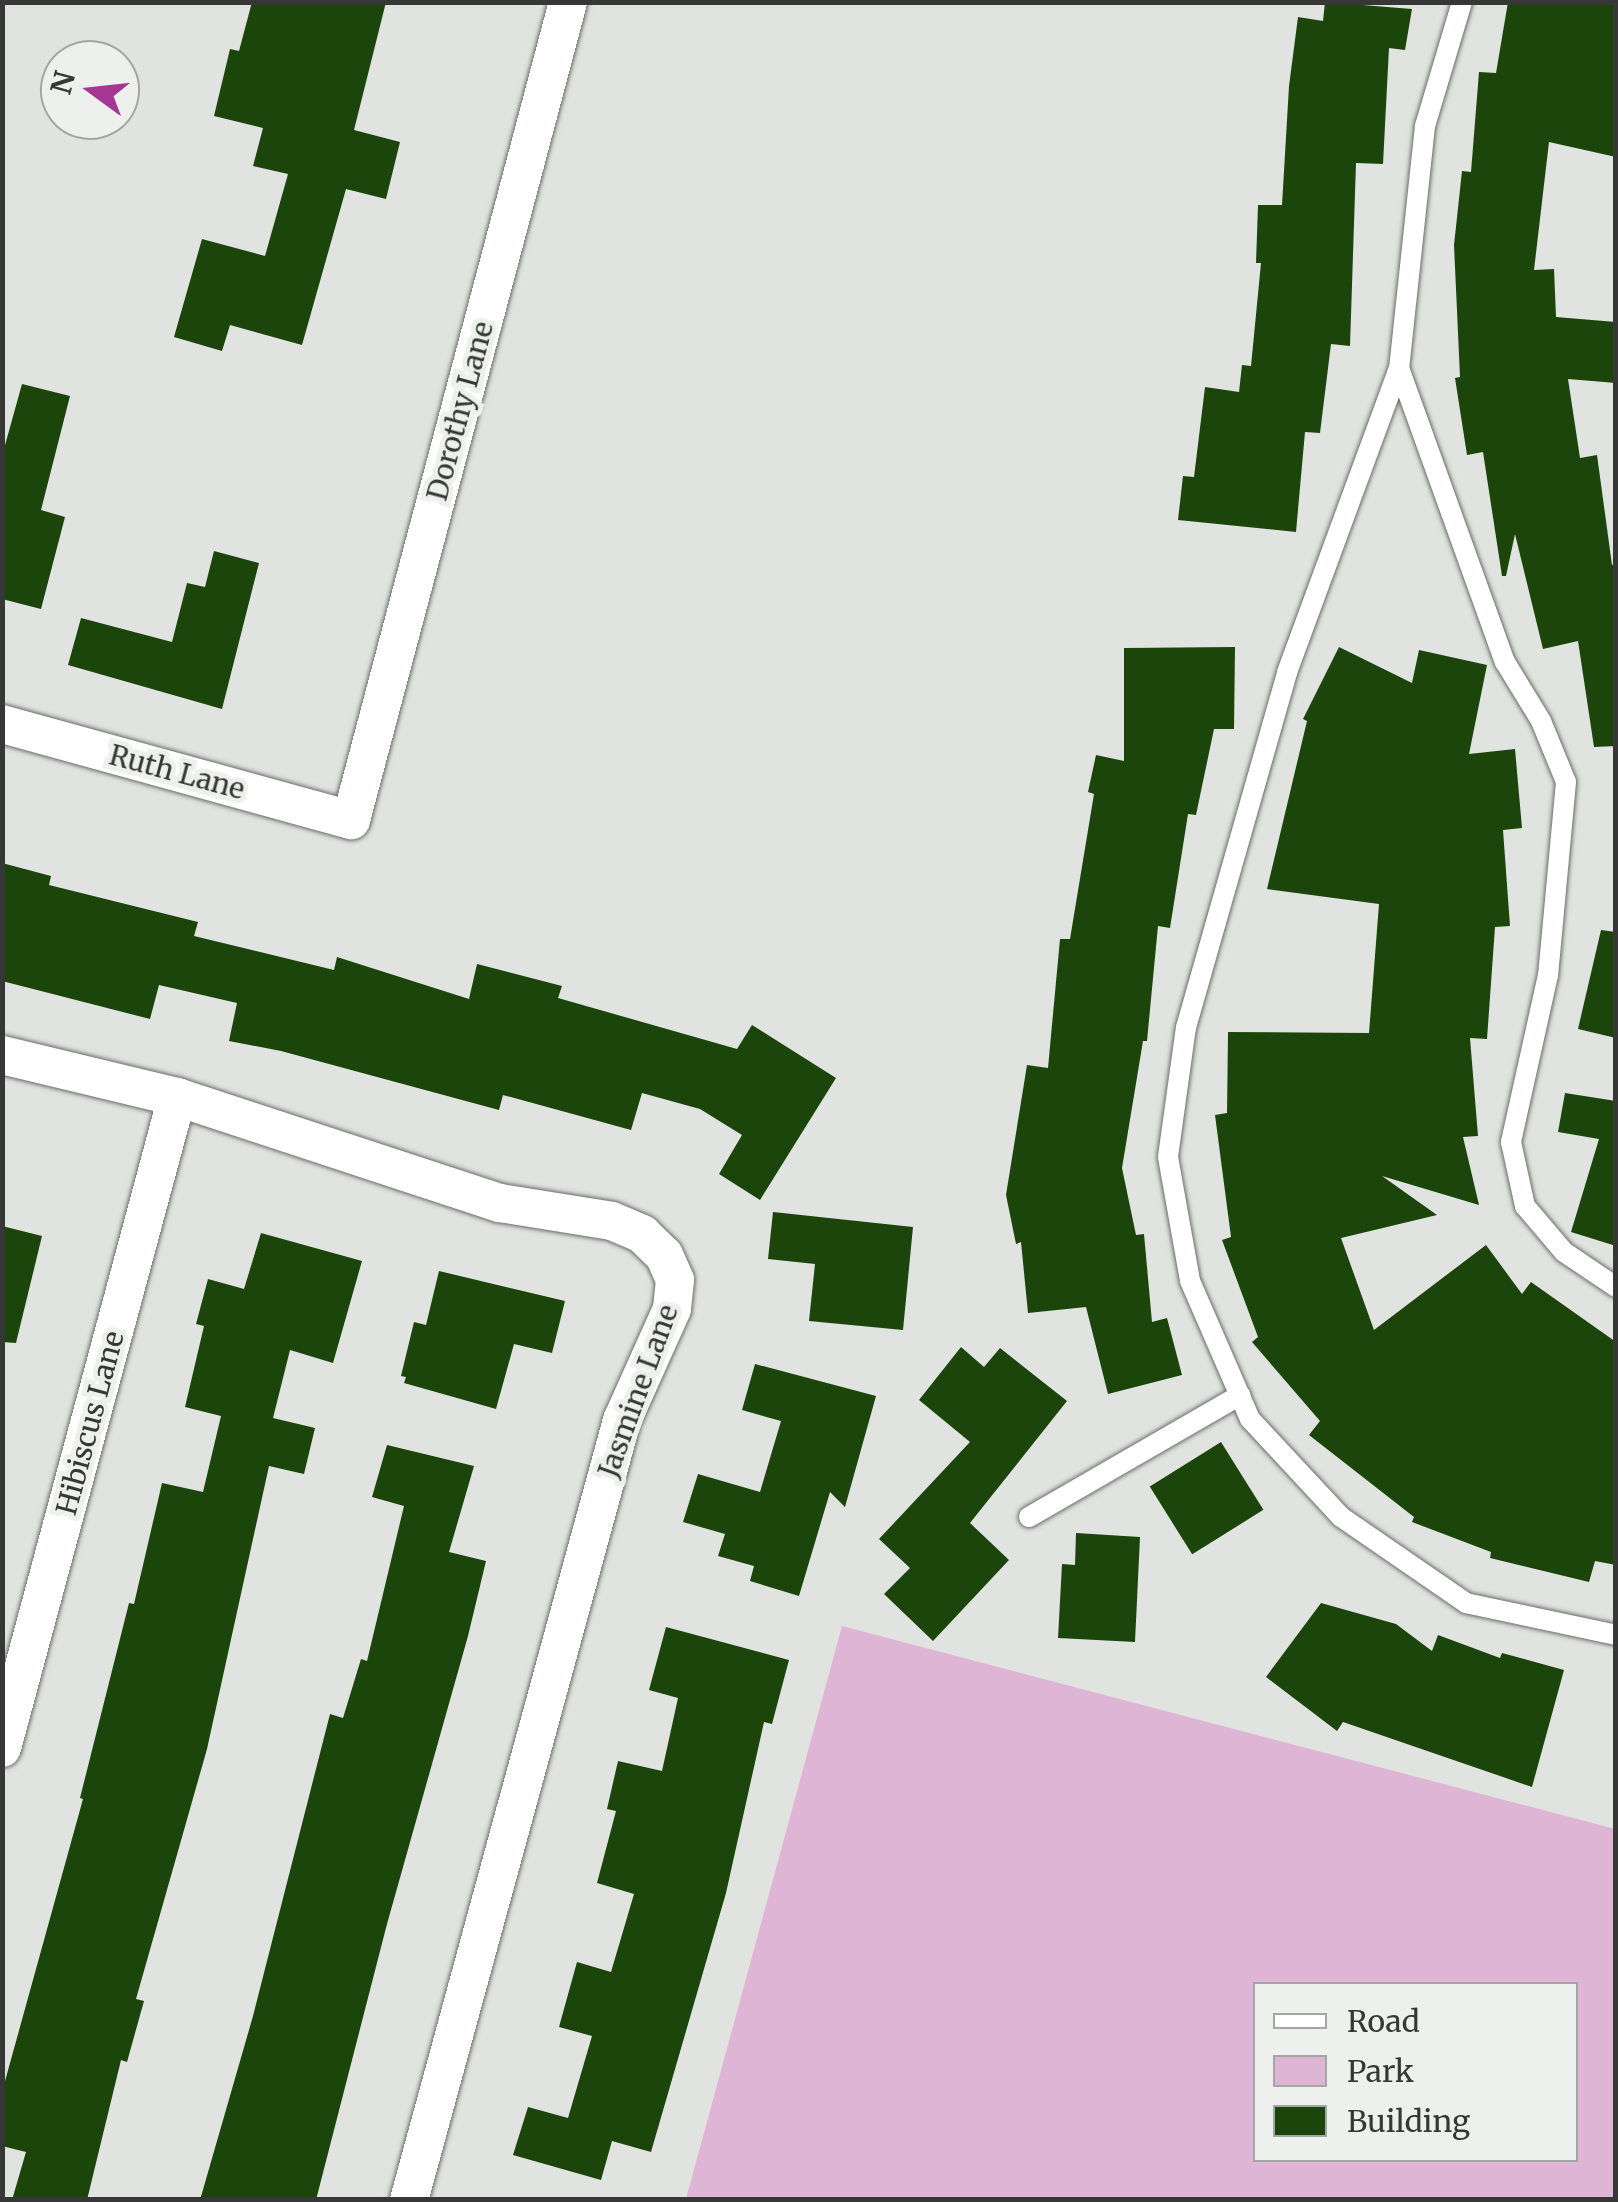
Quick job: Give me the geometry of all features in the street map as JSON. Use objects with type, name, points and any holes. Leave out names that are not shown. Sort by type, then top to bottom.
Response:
[{"type":"street","name":"Dorothy Lane","points":[[351,820],[568,2]]},
{"type":"street","name":"Ruth Lane","points":[[2,724],[351,820]]},
{"type":"street","name":"Jasmine Lane","points":[[2,1055],[178,1097],[500,1202],[612,1221],[642,1234],[664,1256],[675,1280],[672,1309],[622,1420],[409,2200]]},
{"type":"street","name":"Hibiscus Lane","points":[[2,1748],[178,1097]]},
{"type":"lane","points":[[1462,2],[1425,126],[1399,368],[1286,673],[1186,1026],[1168,1158],[1190,1281],[1250,1419],[1341,1517],[1466,1603],[1616,1635]]},
{"type":"lane","points":[[1399,368],[1505,662],[1541,721],[1566,782],[1548,976],[1510,1142],[1525,1206],[1564,1252],[1616,1287]]},
{"type":"lane","points":[[1028,1517],[1240,1396]]},
{"type":"green space","points":[[842,1626],[1615,1829],[1615,2199],[686,2199]]},
{"type":"building","points":[[252,2],[386,2],[354,130],[400,142],[386,199],[346,189],[302,345],[230,325],[222,351],[174,337],[202,239],[265,256],[288,174],[253,166],[263,128],[214,116],[230,49],[239,51]]},
{"type":"building","points":[[1325,2],[1412,9],[1405,50],[1389,48],[1383,164],[1356,163],[1350,346],[1331,344],[1320,433],[1305,432],[1296,532],[1178,520],[1183,476],[1194,477],[1205,387],[1239,392],[1242,365],[1251,366],[1261,263],[1256,263],[1258,205],[1282,205],[1289,86],[1298,17],[1323,21]]},
{"type":"building","points":[[1508,2],[1616,2],[1616,157],[1549,142],[1534,270],[1554,269],[1556,317],[1616,322],[1616,383],[1568,379],[1580,458],[1597,455],[1612,565],[1616,564],[1616,746],[1594,747],[1578,641],[1543,649],[1515,534],[1506,576],[1502,576],[1483,452],[1467,455],[1455,378],[1460,377],[1454,245],[1462,171],[1471,172],[1479,72],[1496,73]]},
{"type":"building","points":[[22,384],[70,396],[41,510],[65,517],[41,609],[2,599],[2,456]]},
{"type":"building","points":[[214,551],[259,563],[222,709],[68,665],[81,618],[172,642],[187,583],[205,587]]},
{"type":"building","points":[[1235,647],[1234,729],[1214,729],[1196,815],[1188,814],[1170,928],[1158,926],[1147,1041],[1143,1041],[1122,1168],[1136,1235],[1144,1234],[1152,1322],[1167,1318],[1182,1375],[1108,1394],[1086,1307],[1028,1313],[1021,1242],[1016,1244],[1006,1195],[1027,1065],[1048,1068],[1060,939],[1070,939],[1094,794],[1088,792],[1096,755],[1124,761],[1124,648]]},
{"type":"building","points":[[1339,647],[1412,683],[1419,650],[1487,665],[1469,754],[1515,749],[1522,828],[1503,830],[1510,926],[1495,927],[1487,1039],[1470,1038],[1478,1136],[1463,1137],[1479,1205],[1382,1176],[1437,1215],[1341,1238],[1374,1330],[1486,1245],[1522,1294],[1531,1282],[1616,1342],[1616,1565],[1595,1561],[1589,1582],[1490,1558],[1491,1552],[1412,1522],[1414,1517],[1309,1435],[1320,1421],[1252,1342],[1258,1337],[1222,1240],[1231,1237],[1215,1115],[1227,1113],[1228,1032],[1369,1033],[1379,904],[1267,889],[1307,721],[1303,719]]},
{"type":"building","points":[[2,863],[51,876],[49,885],[198,922],[194,936],[334,970],[337,957],[469,999],[477,964],[562,986],[558,998],[737,1049],[752,1025],[836,1078],[760,1200],[719,1174],[742,1135],[700,1109],[642,1093],[631,1130],[503,1095],[499,1110],[281,1051],[229,1041],[237,1003],[159,985],[150,1019],[2,981]]},
{"type":"building","points":[[1601,930],[1616,932],[1616,1038],[1578,1029]]},
{"type":"building","points":[[1565,1093],[1616,1101],[1616,1246],[1571,1232],[1599,1139],[1558,1132]]},
{"type":"building","points":[[773,1212],[913,1227],[903,1330],[809,1321],[815,1264],[768,1259]]},
{"type":"building","points":[[2,1226],[42,1236],[16,1343],[2,1342]]},
{"type":"building","points":[[261,1233],[362,1261],[333,1363],[290,1350],[273,1418],[315,1428],[304,1474],[269,1466],[207,1749],[136,1999],[144,2001],[127,2062],[121,2060],[87,2200],[12,2200],[26,2152],[2,2146],[2,2092],[83,1799],[80,1798],[129,1603],[134,1604],[162,1483],[203,1492],[221,1416],[185,1407],[204,1326],[196,1324],[208,1279],[244,1289]]},
{"type":"building","points":[[439,1271],[565,1301],[552,1353],[514,1344],[496,1409],[404,1383],[406,1377],[401,1376],[414,1322],[426,1325]]},
{"type":"building","points":[[961,1347],[984,1367],[1000,1348],[1067,1401],[970,1523],[1009,1560],[933,1641],[884,1594],[910,1568],[879,1539],[970,1442],[919,1400]]},
{"type":"building","points":[[755,1364],[876,1396],[845,1507],[830,1492],[799,1596],[750,1581],[754,1566],[718,1556],[725,1534],[683,1522],[698,1474],[760,1492],[781,1421],[742,1410]]},
{"type":"building","points":[[1221,1442],[1263,1510],[1192,1554],[1150,1487]]},
{"type":"building","points":[[387,1445],[474,1466],[449,1552],[486,1561],[468,1636],[387,1924],[316,2200],[200,2200],[253,2016],[330,1714],[343,1718],[361,1659],[367,1661],[404,1506],[372,1497]]},
{"type":"building","points":[[1076,1533],[1140,1537],[1135,1642],[1058,1638],[1062,1564],[1075,1565]]},
{"type":"building","points":[[1321,1603],[1396,1624],[1432,1651],[1438,1635],[1500,1658],[1502,1653],[1564,1670],[1532,1787],[1343,1722],[1337,1731],[1266,1677]]},
{"type":"building","points":[[666,1627],[789,1660],[772,1724],[764,1722],[726,1893],[651,2152],[612,2141],[601,2180],[513,2155],[528,2107],[568,2118],[592,2036],[559,2027],[577,1962],[611,1972],[634,1894],[597,1883],[616,1811],[607,1809],[618,1761],[662,1771],[678,1698],[649,1690]]}]
